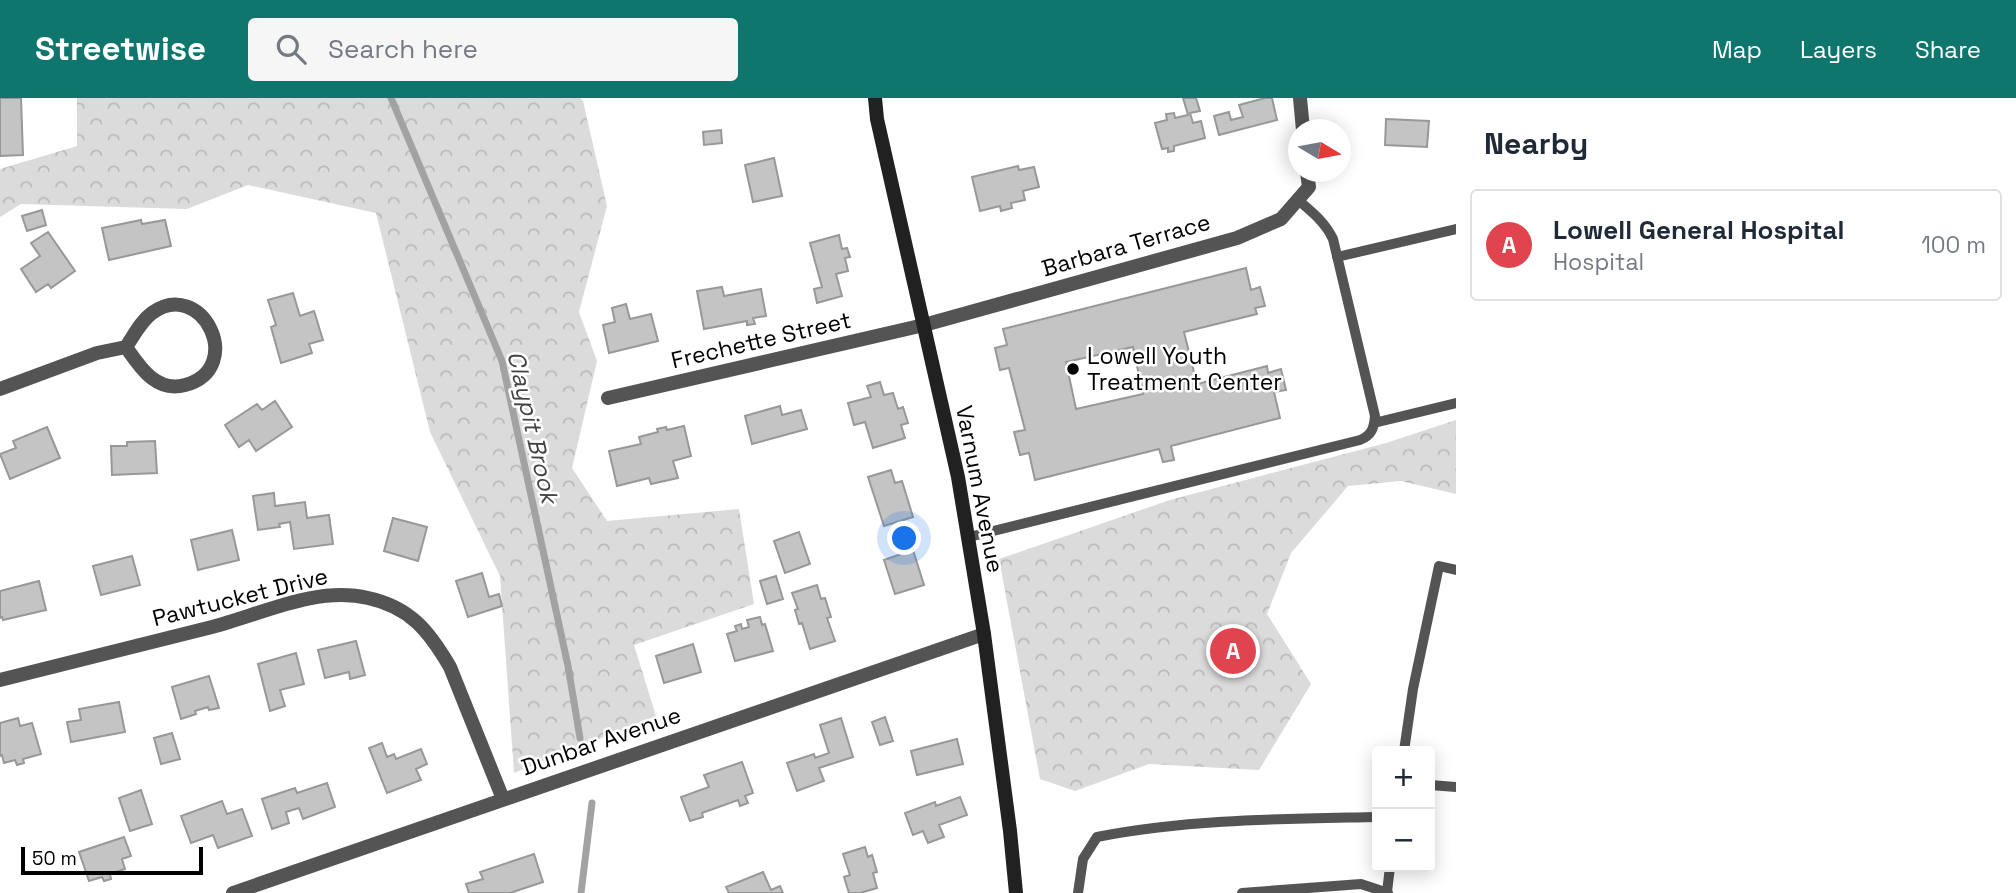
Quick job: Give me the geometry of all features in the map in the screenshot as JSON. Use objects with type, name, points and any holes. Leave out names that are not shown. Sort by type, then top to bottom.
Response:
[{"type":"main road","name":"Varnum Avenue","points":[[875,98],[877,119],[958,477],[969,537],[1008,818],[1011,892]]},
{"type":"street","points":[[1300,98],[1302,119]]},
{"type":"street","points":[[1298,200],[1309,187],[1308,182]]},
{"type":"street","name":"Barbara Terrace","points":[[924,325],[1237,238],[1281,219],[1298,200]]},
{"type":"street","points":[[0,388],[97,353],[126,347],[150,314],[158,309],[176,305],[201,314],[212,328],[216,346],[208,370],[195,381],[179,386],[162,384],[148,376],[126,347]]},
{"type":"street","name":"Frechette Street","points":[[608,398],[924,325]]},
{"type":"street","name":"Pawtucket Drive","points":[[0,680],[215,626],[300,601],[323,596],[367,598],[389,604],[409,615],[425,629],[438,647],[450,667],[503,799]]},
{"type":"street","name":"Dunbar Avenue","points":[[233,893],[984,634]]},
{"type":"lane","points":[[969,537],[1368,436],[1375,416],[1337,257],[1328,229],[1298,200]]},
{"type":"lane","points":[[1337,257],[1456,229]]},
{"type":"lane","points":[[1374,423],[1456,403]]},
{"type":"lane","points":[[1405,746],[1413,689],[1439,566],[1456,570]]},
{"type":"lane","points":[[1435,786],[1456,788]]},
{"type":"lane","points":[[1079,893],[1083,859],[1097,837],[1139,829],[1249,820],[1372,817]]},
{"type":"lane","points":[[1242,893],[1361,884],[1388,893],[1390,872]]},
{"type":"green space","points":[[77,98],[580,98],[583,101],[607,206],[579,312],[597,361],[572,468],[607,521],[739,509],[754,604],[634,645],[656,716],[514,773],[500,576],[430,432],[376,213],[248,185],[187,209],[21,204],[0,217],[0,169],[77,146]]},
{"type":"green space","points":[[1456,420],[1456,494],[1401,481],[1348,486],[1291,553],[1267,614],[1311,684],[1259,770],[1149,764],[1075,791],[1040,779],[999,559],[1170,500],[1386,443]]},
{"type":"building","points":[[0,98],[21,98],[23,155],[0,156]]},
{"type":"building","points":[[1183,98],[1196,98],[1200,111],[1190,113],[1193,123],[1201,121],[1205,138],[1174,146],[1174,151],[1168,152],[1168,148],[1162,149],[1155,123],[1167,120],[1166,114],[1174,113],[1175,118],[1188,115]]},
{"type":"building","points":[[1272,98],[1277,120],[1219,135],[1214,116],[1229,112],[1231,120],[1243,117],[1239,105]]},
{"type":"building","points":[[1386,119],[1429,121],[1427,147],[1385,145]]},
{"type":"building","points":[[721,130],[722,143],[704,145],[703,132]]},
{"type":"building","points":[[774,158],[782,196],[753,202],[745,165]]},
{"type":"building","points":[[1018,166],[1019,170],[1034,167],[1039,187],[1023,191],[1025,200],[1011,203],[1012,208],[1001,211],[1000,206],[980,211],[972,177]]},
{"type":"building","points":[[42,210],[46,225],[27,231],[22,216]]},
{"type":"building","points":[[141,220],[142,224],[165,220],[171,246],[109,260],[102,228]]},
{"type":"building","points":[[48,232],[75,271],[51,288],[48,284],[36,292],[21,269],[40,256],[31,243]]},
{"type":"building","points":[[839,235],[842,249],[847,248],[850,257],[845,258],[848,271],[836,274],[842,296],[817,303],[814,289],[822,287],[810,243]]},
{"type":"building","points":[[1246,268],[1251,290],[1260,287],[1265,306],[1255,308],[1257,314],[1184,332],[1197,384],[1267,366],[1268,373],[1281,369],[1286,390],[1274,392],[1280,418],[1171,446],[1174,460],[1163,462],[1159,449],[1035,480],[1029,453],[1020,455],[1014,432],[1025,430],[1009,368],[1000,370],[995,348],[1007,345],[1003,329]],"holes":[[[1133,347],[1143,394],[1076,409],[1066,362]]]},
{"type":"building","points":[[722,287],[724,296],[761,289],[766,316],[753,318],[755,324],[747,325],[747,321],[704,329],[697,291]]},
{"type":"building","points":[[293,293],[300,316],[314,311],[323,340],[309,344],[312,353],[281,363],[271,327],[276,325],[268,300]]},
{"type":"building","points":[[626,304],[630,319],[651,314],[658,341],[609,353],[603,325],[615,322],[612,308]]},
{"type":"building","points":[[880,382],[884,395],[893,393],[898,409],[903,407],[908,423],[901,425],[905,438],[873,448],[865,422],[854,425],[848,403],[871,397],[867,386]]},
{"type":"building","points":[[275,401],[292,427],[256,451],[249,440],[239,447],[225,425],[257,404],[262,410]]},
{"type":"building","points":[[780,406],[782,415],[801,410],[807,429],[752,444],[745,416]]},
{"type":"building","points":[[684,426],[691,456],[673,461],[678,478],[651,484],[649,478],[617,486],[609,451],[641,444],[639,437],[658,432],[657,429]]},
{"type":"building","points":[[47,427],[60,458],[10,479],[0,454],[16,448],[13,441]]},
{"type":"building","points":[[155,441],[157,473],[112,475],[111,446],[127,446],[127,442]]},
{"type":"building","points":[[891,470],[895,483],[902,481],[913,517],[884,526],[868,477]]},
{"type":"building","points":[[274,493],[275,506],[305,502],[307,518],[329,515],[333,544],[294,549],[290,522],[279,524],[280,527],[258,530],[253,496]]},
{"type":"building","points":[[393,518],[427,527],[418,561],[384,551]]},
{"type":"building","points":[[232,530],[239,560],[198,570],[191,540]]},
{"type":"building","points":[[799,532],[810,564],[785,573],[774,541]]},
{"type":"building","points":[[913,550],[924,585],[895,594],[884,560]]},
{"type":"building","points":[[132,556],[140,585],[101,595],[93,566]]},
{"type":"building","points":[[482,573],[489,597],[499,594],[502,606],[468,617],[456,581]]},
{"type":"building","points":[[776,576],[783,599],[767,604],[760,581]]},
{"type":"building","points":[[39,581],[46,610],[3,620],[0,618],[0,591]]},
{"type":"building","points":[[817,585],[821,599],[825,598],[831,617],[827,618],[835,641],[810,649],[802,623],[799,624],[795,610],[798,609],[792,593]]},
{"type":"building","points":[[760,617],[762,625],[765,624],[773,651],[735,661],[727,634],[737,631],[735,626],[741,624],[742,629],[749,627],[747,620]]},
{"type":"building","points":[[356,641],[365,675],[350,679],[349,672],[325,678],[318,650]]},
{"type":"building","points":[[693,644],[701,672],[664,683],[656,656]]},
{"type":"building","points":[[296,653],[304,684],[280,690],[285,706],[270,711],[258,664]]},
{"type":"building","points":[[209,676],[219,708],[209,710],[208,707],[181,719],[172,687]]},
{"type":"building","points":[[119,702],[125,732],[71,742],[67,722],[81,720],[79,709]]},
{"type":"building","points":[[885,717],[893,741],[880,745],[872,722]]},
{"type":"building","points":[[18,718],[20,726],[32,723],[41,754],[23,759],[24,763],[17,765],[15,760],[4,763],[2,755],[0,756],[0,723]]},
{"type":"building","points":[[841,718],[853,757],[819,768],[824,781],[797,791],[787,763],[814,754],[815,758],[829,753],[820,725]]},
{"type":"building","points":[[172,733],[180,759],[161,764],[154,738]]},
{"type":"building","points":[[957,739],[963,764],[917,775],[911,751]]},
{"type":"building","points":[[382,743],[387,757],[394,754],[396,759],[421,749],[427,764],[416,769],[421,780],[387,793],[369,748]]},
{"type":"building","points":[[742,762],[753,793],[745,796],[748,803],[740,806],[738,800],[702,813],[703,817],[690,821],[681,797],[709,787],[704,775]]},
{"type":"building","points":[[327,783],[335,807],[303,819],[299,808],[286,812],[289,823],[272,829],[262,799],[295,788],[297,793]]},
{"type":"building","points":[[141,790],[152,824],[130,831],[119,798]]},
{"type":"building","points":[[960,797],[967,815],[939,825],[944,837],[928,843],[923,831],[913,835],[905,813],[935,802],[936,806]]},
{"type":"building","points":[[222,801],[227,814],[242,809],[252,836],[218,848],[213,835],[191,843],[181,816]]},
{"type":"building","points":[[124,837],[131,856],[122,859],[125,869],[110,874],[111,879],[104,881],[102,877],[89,881],[79,852]]},
{"type":"building","points":[[865,847],[868,857],[872,855],[877,872],[873,873],[877,888],[849,893],[844,877],[850,875],[843,854]]},
{"type":"building","points":[[534,854],[543,882],[510,893],[469,893],[466,884],[483,879],[480,872]]},
{"type":"building","points":[[763,872],[771,890],[780,886],[783,893],[729,893],[726,887]]},
{"type":"waterway","name":"Claypit Brook","points":[[391,98],[502,361],[568,666],[580,738]]},
{"type":"waterway","name":"Claypit Brook","points":[[581,893],[592,803]]},
{"type":"place","name":"Lowell Youth Treatment Center","points":[[1073,369]]},
{"type":"place","name":"Lowell General Hospital","points":[[1233,651]]}]
